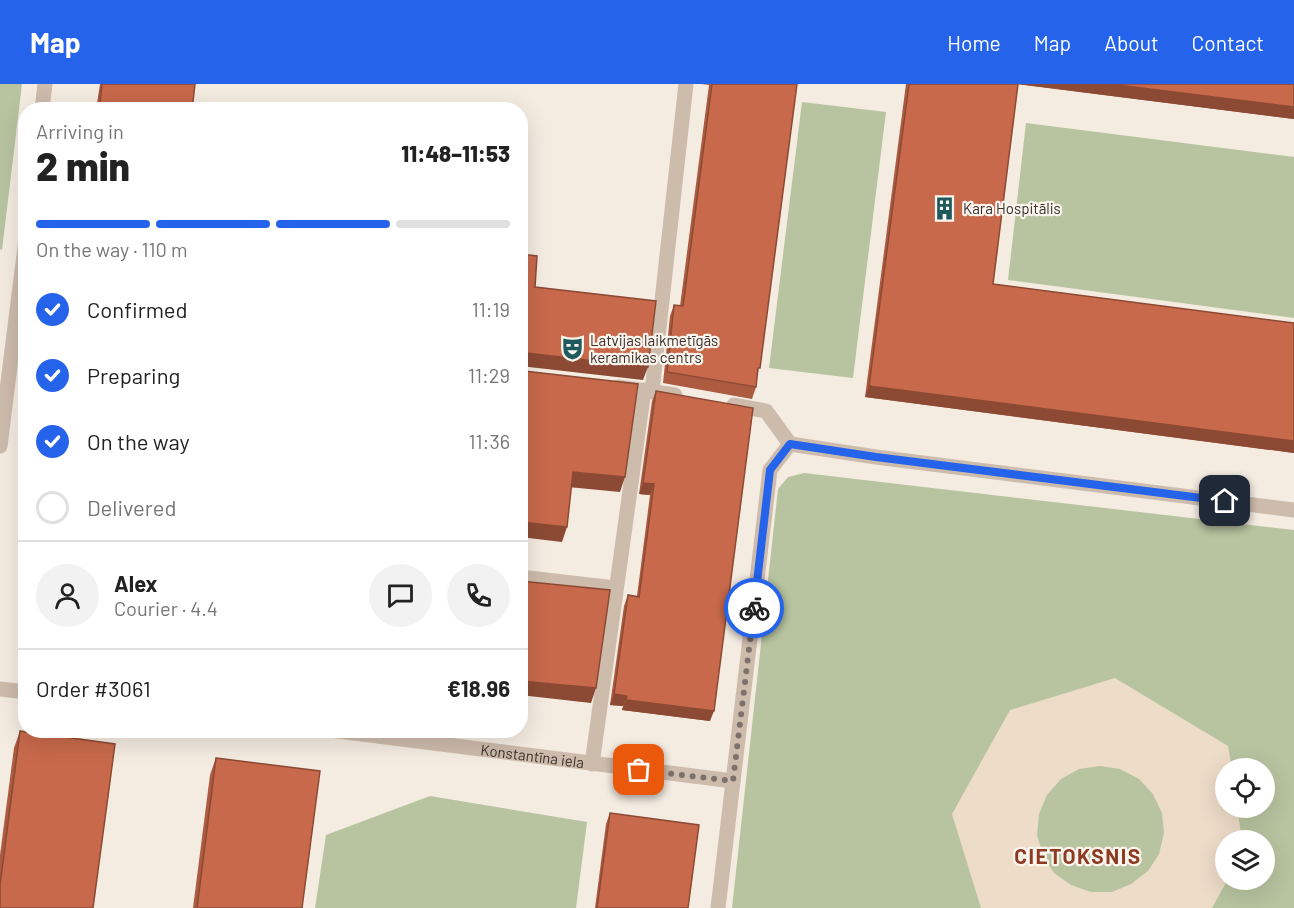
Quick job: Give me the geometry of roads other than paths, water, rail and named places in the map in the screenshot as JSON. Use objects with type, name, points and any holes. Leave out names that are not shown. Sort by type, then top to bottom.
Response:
[{"type":"street","points":[[43,102],[45,84]]},
{"type":"street","points":[[592,764],[615,588],[648,390],[686,84]]},
{"type":"street","points":[[0,446],[18,333]]},
{"type":"street","points":[[599,385],[686,397]]},
{"type":"street","points":[[721,403],[766,411],[790,444],[1294,510]]},
{"type":"street","points":[[718,908],[770,470],[790,444]]},
{"type":"street","points":[[528,578],[615,588]]},
{"type":"street","points":[[0,689],[18,691]]},
{"type":"street","name":"Konstantīna iela","points":[[390,738],[733,781]]},
{"type":"place","name":"Kara Hospitālis","points":[[945,208]]},
{"type":"place","name":"Latvijas laikmetīgās keramikas centrs","points":[[572,349]]},
{"type":"district","name":"CIETOKSNIS","points":[[1078,855]]}]
